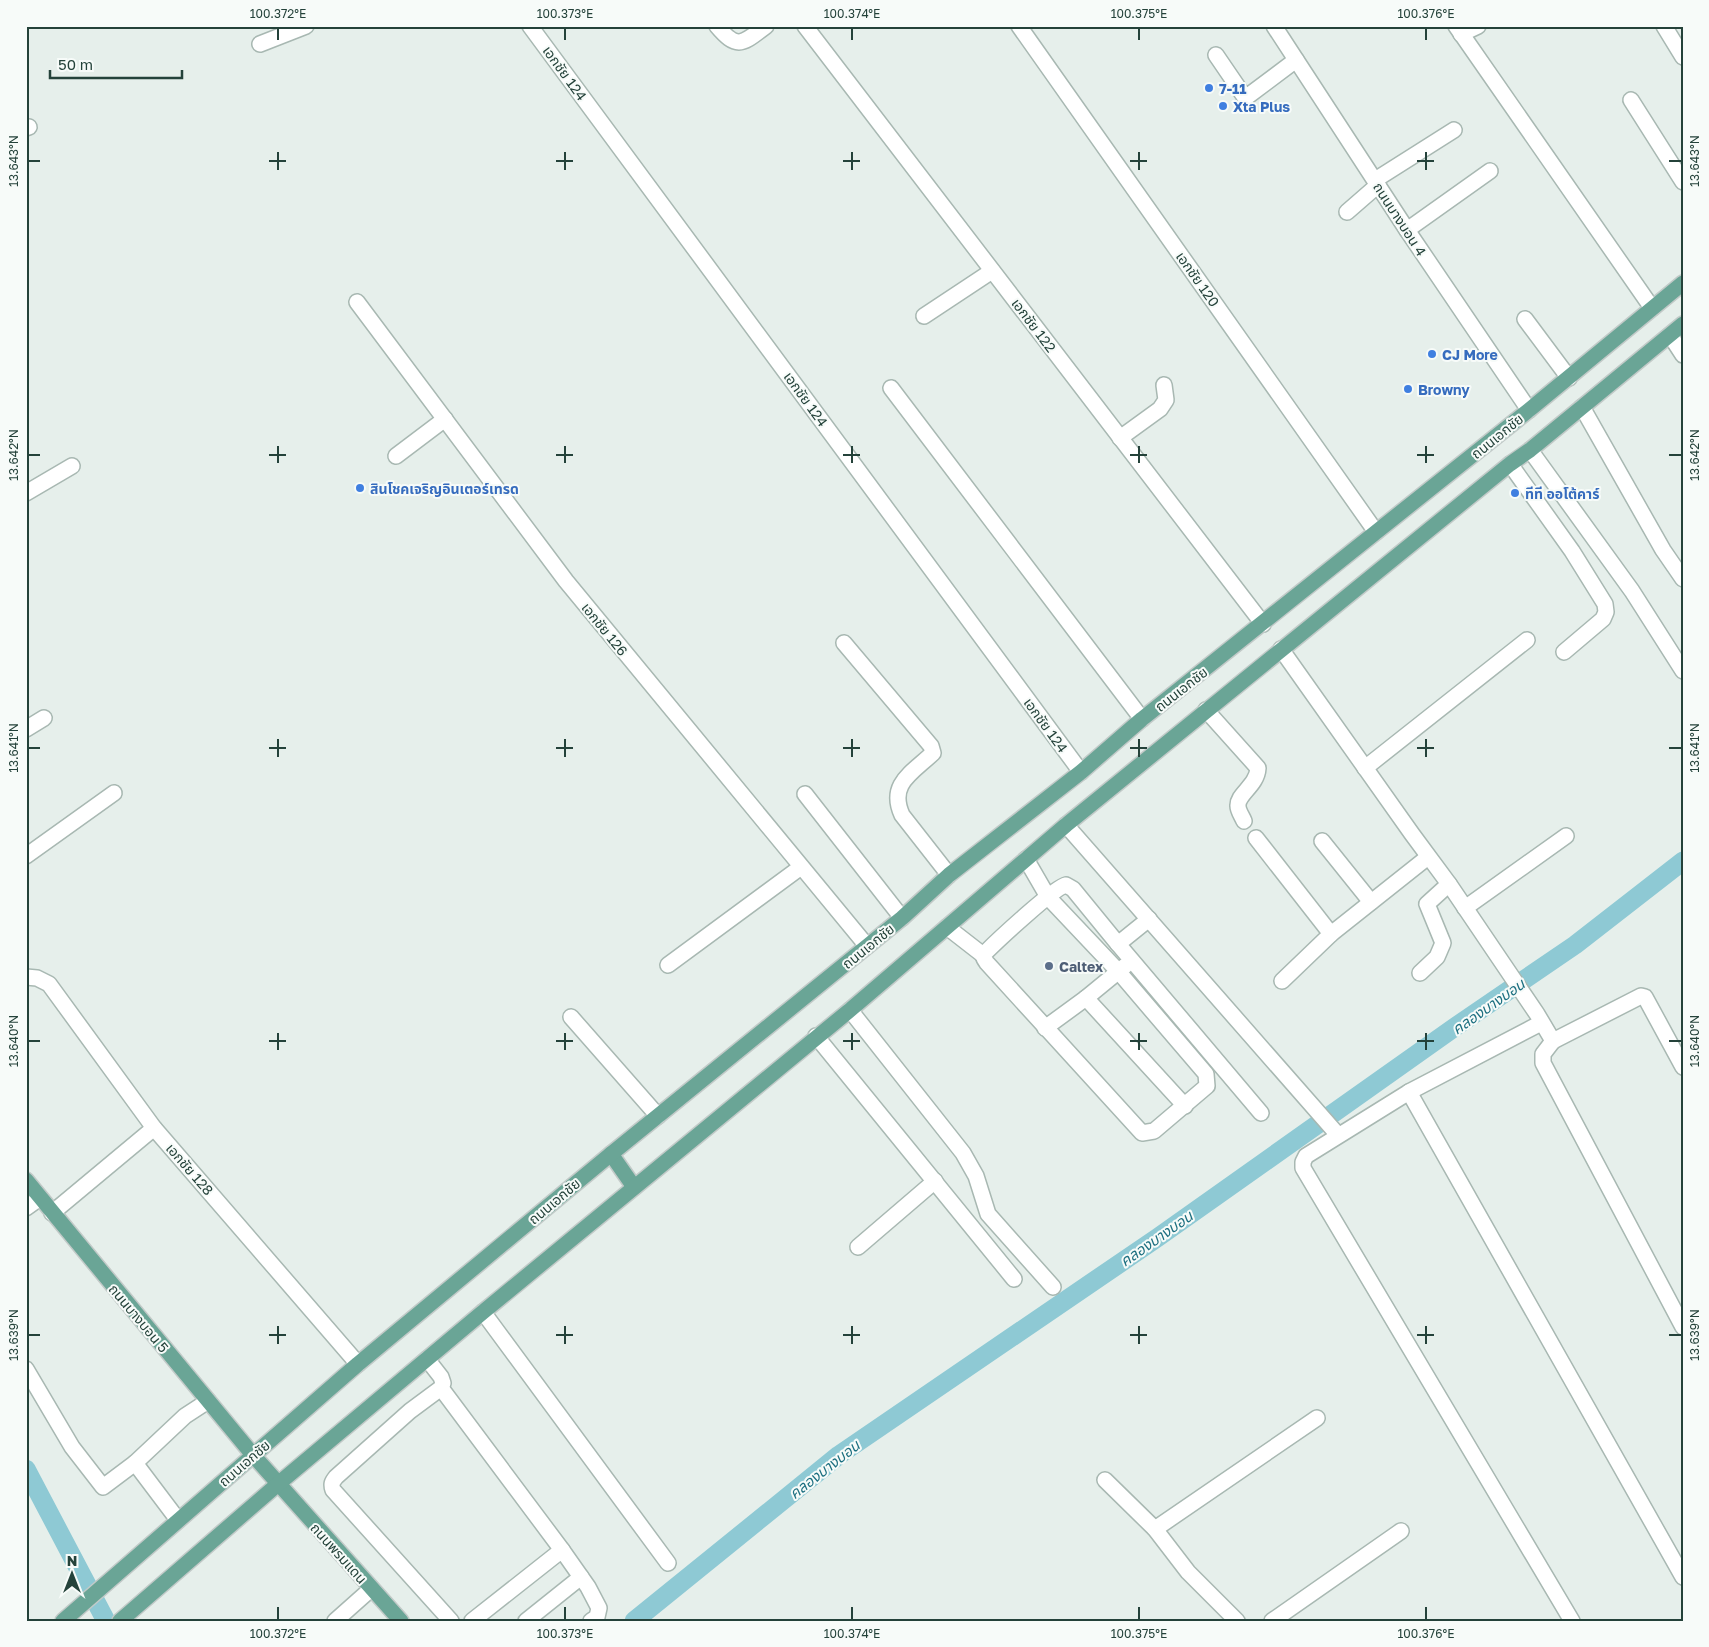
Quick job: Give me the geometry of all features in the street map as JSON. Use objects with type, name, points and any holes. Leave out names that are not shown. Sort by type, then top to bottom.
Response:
[{"type":"main road","name":"ถนนเอกชัย","points":[[67,1617],[358,1364],[611,1154],[902,918],[950,875],[1081,772],[1142,719],[1569,378],[1683,282]]},
{"type":"main road","points":[[120,1621],[278,1484],[816,1036],[850,1010],[1066,825],[1683,324]]},
{"type":"main road","points":[[611,1154],[634,1187]]},
{"type":"main road","name":"ถนนบางบอน 5","points":[[26,1180],[253,1455]]},
{"type":"main road","name":"ถนนพรมแดน","points":[[253,1455],[401,1621]]},
{"type":"street","points":[[260,44],[306,26]]},
{"type":"street","name":"เอกชัย 124","points":[[530,26],[1081,772]]},
{"type":"street","points":[[717,26],[726,37],[735,42],[746,41],[766,26]]},
{"type":"street","name":"เอกชัย 122","points":[[805,26],[1263,624]]},
{"type":"street","name":"เอกชัย 120","points":[[1019,26],[1376,532]]},
{"type":"street","name":"ถนนบางบอน 4","points":[[1274,26],[1376,183],[1529,410]]},
{"type":"street","points":[[1478,26],[1459,30],[1652,308]]},
{"type":"street","points":[[1664,26],[1683,58]]},
{"type":"street","points":[[1216,55],[1244,96],[1248,96],[1296,60]]},
{"type":"street","points":[[1631,100],[1683,182]]},
{"type":"street","points":[[1347,212],[1376,183],[1454,130]]},
{"type":"street","points":[[1408,230],[1490,170]]},
{"type":"street","points":[[924,316],[992,271]]},
{"type":"street","name":"เอกชัย 126","points":[[357,302],[566,581],[866,946]]},
{"type":"street","points":[[1525,319],[1569,378]]},
{"type":"street","points":[[1670,334],[1683,354]]},
{"type":"street","points":[[1120,438],[1160,409],[1166,400],[1164,385]]},
{"type":"street","points":[[891,388],[1142,719]]},
{"type":"street","points":[[1582,407],[1662,550],[1683,579]]},
{"type":"street","points":[[396,456],[445,419]]},
{"type":"street","points":[[1530,450],[1632,591],[1683,671]]},
{"type":"street","points":[[1510,464],[1572,551],[1605,604],[1606,612],[1603,620],[1564,652]]},
{"type":"street","points":[[26,493],[72,466]]},
{"type":"street","points":[[1365,768],[1527,640]]},
{"type":"street","points":[[844,643],[931,746],[932,753],[900,784],[897,796],[898,805],[902,816],[950,875]]},
{"type":"street","points":[[1281,649],[1449,884],[1553,1041]]},
{"type":"street","points":[[1206,710],[1258,768],[1255,781],[1238,800],[1238,808],[1244,821]]},
{"type":"street","points":[[26,730],[44,718]]},
{"type":"street","points":[[26,856],[114,794]]},
{"type":"street","points":[[804,794],[902,918]]},
{"type":"street","points":[[1066,825],[1333,1130]]},
{"type":"street","points":[[1464,908],[1566,836]]},
{"type":"street","points":[[1256,838],[1330,934]]},
{"type":"street","points":[[1322,841],[1371,902]]},
{"type":"street","points":[[1282,981],[1330,934],[1428,856]]},
{"type":"street","points":[[947,927],[983,955],[987,963],[1045,1028],[1142,1133],[1154,1131],[1185,1106],[1208,1086],[1206,1074],[1118,971],[1048,897],[1026,859]]},
{"type":"street","points":[[668,965],[801,867]]},
{"type":"street","points":[[1420,973],[1437,957],[1443,943],[1427,904],[1449,884]]},
{"type":"street","points":[[983,955],[1061,886],[1066,885],[1073,889],[1261,1113]]},
{"type":"street","points":[[1118,944],[1149,919]]},
{"type":"street","points":[[1045,1028],[1086,998],[1132,960]]},
{"type":"street","name":"เอกชัย 128","points":[[26,977],[37,978],[49,984],[154,1128],[358,1364]]},
{"type":"street","points":[[1683,1067],[1645,996],[1641,996],[1553,1041],[1543,1054],[1543,1063],[1683,1327]]},
{"type":"street","points":[[1086,998],[1185,1106]]},
{"type":"street","points":[[850,1010],[963,1153],[976,1176],[988,1214],[1053,1287]]},
{"type":"street","points":[[571,1017],[658,1116]]},
{"type":"street","points":[[1542,1024],[1333,1130],[1306,1156],[1303,1168],[1572,1621]]},
{"type":"street","points":[[816,1036],[1014,1279]]},
{"type":"street","points":[[1410,1092],[1683,1577]]},
{"type":"street","points":[[52,1213],[154,1128]]},
{"type":"street","points":[[858,1247],[934,1181]]},
{"type":"street","points":[[26,1208],[40,1198]]},
{"type":"street","points":[[483,1312],[668,1563]]},
{"type":"street","points":[[427,1359],[441,1377],[443,1383],[441,1388],[410,1411],[343,1470],[332,1481],[331,1486],[332,1490],[451,1621]]},
{"type":"street","points":[[26,1370],[72,1447],[103,1487],[135,1463],[185,1416],[208,1401]]},
{"type":"street","points":[[441,1388],[581,1577],[599,1608],[597,1617],[591,1621]]},
{"type":"street","points":[[1155,1529],[1317,1418]]},
{"type":"street","points":[[135,1463],[178,1520]]},
{"type":"street","points":[[1105,1480],[1155,1529],[1188,1572],[1237,1621]]},
{"type":"street","points":[[1272,1621],[1401,1531]]},
{"type":"street","points":[[472,1621],[562,1550]]},
{"type":"street","points":[[526,1621],[581,1577]]},
{"type":"street","points":[[336,1621],[371,1589]]},
{"type":"waterway","name":"คลองบางบอน","points":[[634,1621],[839,1455],[1157,1238],[1455,1027],[1575,945],[1683,861]]},
{"type":"waterway","points":[[26,1469],[106,1621]]},
{"type":"place","name":"7-11","points":[[1209,88]]},
{"type":"place","name":"Xta Plus","points":[[1223,106]]},
{"type":"place","name":"CJ More","points":[[1432,354]]},
{"type":"place","name":"Browny","points":[[1408,389]]},
{"type":"place","name":"สินโชคเจริญอินเตอร์เทรด","points":[[360,488]]},
{"type":"place","name":"ทีที ออโต้คาร์","points":[[1515,493]]},
{"type":"place","name":"Caltex","points":[[1049,966]]}]
